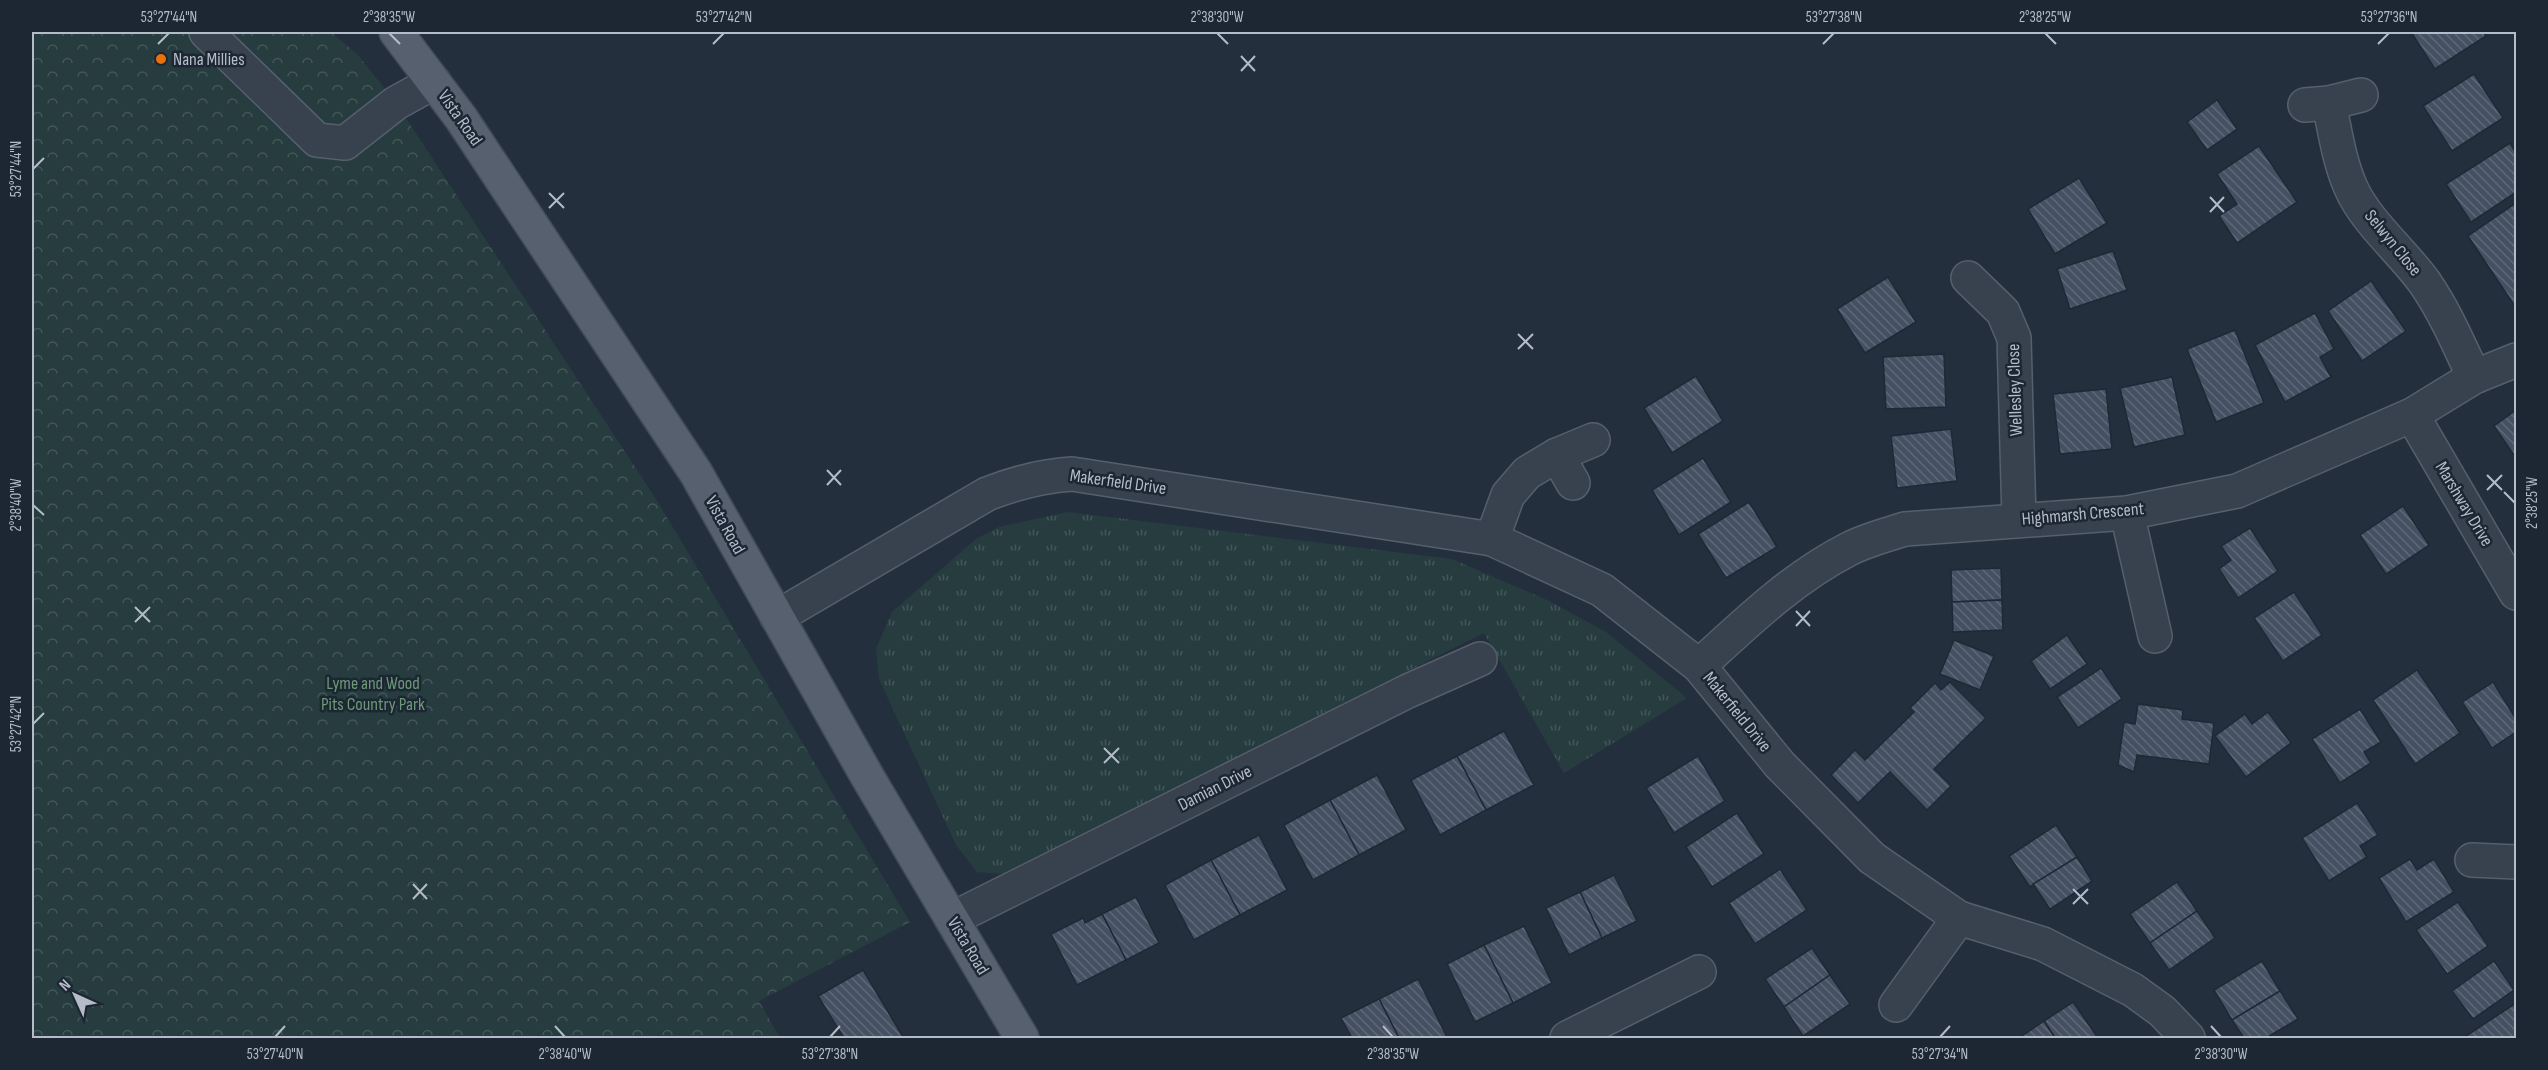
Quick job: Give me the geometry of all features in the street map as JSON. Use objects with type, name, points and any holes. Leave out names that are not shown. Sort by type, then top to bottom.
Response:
[{"type":"main road","name":"Vista Road","points":[[396,32],[461,118],[696,473],[867,776],[1022,1038]]},
{"type":"street","points":[[206,32],[317,140],[345,142],[396,103],[434,82]]},
{"type":"street","name":"Selwyn Close","points":[[2361,95],[2317,104],[2352,190],[2380,230],[2425,283],[2474,377]]},
{"type":"street","name":"Wellesley Close","points":[[1968,278],[2003,312],[2014,338],[2019,520]]},
{"type":"street","name":"Highmarsh Crescent","points":[[1699,666],[1782,592],[1818,566],[1849,548],[1905,529],[2127,513],[2237,491],[2412,415],[2474,377],[2517,360]]},
{"type":"street","name":"Marshway Drive","points":[[2412,415],[2517,593]]},
{"type":"street","points":[[1492,539],[1508,495],[1527,473],[1557,455],[1593,440]]},
{"type":"street","points":[[1557,455],[1573,483]]},
{"type":"street","name":"Makerfield Drive","points":[[777,617],[987,494],[1018,482],[1043,476],[1072,474],[1492,539],[1602,590],[1699,666],[1780,765],[1872,858],[1959,918],[2043,944],[2133,990],[2162,1011],[2188,1038]]},
{"type":"street","points":[[2127,513],[2155,636]]},
{"type":"street","name":"Damian Drive","points":[[952,919],[1408,691],[1479,658]]},
{"type":"street","points":[[2472,860],[2517,862]]},
{"type":"street","points":[[1896,1005],[1959,918]]},
{"type":"street","points":[[1567,1038],[1700,972]]},
{"type":"green space","name":"Lyme and Wood Pits Country Park","points":[[32,32],[331,32],[358,55],[396,103],[654,496],[910,922],[759,1001],[780,1038],[32,1038]]},
{"type":"green space","points":[[1068,512],[1452,559],[1547,600],[1606,632],[1687,698],[1564,773],[1484,633],[1002,874],[977,872],[956,845],[879,679],[876,649],[892,612],[976,539],[999,527]]},
{"type":"building","points":[[2411,32],[2483,32],[2486,36],[2435,69]]},
{"type":"building","points":[[2474,74],[2503,118],[2452,151],[2423,106]]},
{"type":"building","points":[[2217,100],[2237,129],[2207,150],[2187,122]]},
{"type":"building","points":[[2510,143],[2516,153],[2516,192],[2471,222],[2446,184]]},
{"type":"building","points":[[2259,146],[2297,202],[2237,243],[2219,216],[2237,204],[2217,174]]},
{"type":"building","points":[[2079,178],[2107,223],[2055,254],[2028,209]]},
{"type":"building","points":[[2516,203],[2516,308],[2468,236]]},
{"type":"building","points":[[2113,251],[2127,290],[2070,309],[2057,269]]},
{"type":"building","points":[[1888,277],[1916,322],[1865,353],[1837,309]]},
{"type":"building","points":[[2371,281],[2406,331],[2362,361],[2328,311]]},
{"type":"building","points":[[2315,313],[2334,349],[2320,357],[2331,377],[2285,402],[2255,345]]},
{"type":"building","points":[[2235,330],[2264,403],[2216,422],[2187,349]]},
{"type":"building","points":[[1944,354],[1946,407],[1886,409],[1883,357]]},
{"type":"building","points":[[1696,376],[1723,421],[1672,453],[1644,408]]},
{"type":"building","points":[[2172,377],[2185,435],[2134,447],[2120,388]]},
{"type":"building","points":[[2106,389],[2112,449],[2060,454],[2053,394]]},
{"type":"building","points":[[2516,410],[2516,458],[2494,426]]},
{"type":"building","points":[[1951,429],[1957,481],[1897,488],[1891,436]]},
{"type":"building","points":[[1703,458],[1731,502],[1679,535],[1652,490]]},
{"type":"building","points":[[1749,502],[1777,547],[1726,578],[1698,534]]},
{"type":"building","points":[[2403,506],[2429,545],[2386,574],[2360,535]]},
{"type":"building","points":[[2250,528],[2278,571],[2238,598],[2219,569],[2231,560],[2221,546]]},
{"type":"building","points":[[2001,568],[2002,600],[1952,602],[1951,570]]},
{"type":"building","points":[[2294,592],[2322,635],[2283,661],[2254,618]]},
{"type":"building","points":[[2002,600],[2003,630],[1953,632],[1952,602]]},
{"type":"building","points":[[2067,635],[2087,664],[2050,689],[2031,661]]},
{"type":"building","points":[[1954,640],[1994,656],[1980,690],[1940,674]]},
{"type":"building","points":[[2101,668],[2122,699],[2078,728],[2057,697]]},
{"type":"building","points":[[2417,670],[2460,733],[2415,764],[2373,700]]},
{"type":"building","points":[[1950,682],[1986,718],[1934,769],[1951,786],[1927,810],[1890,772],[1858,803],[1831,775],[1855,750],[1865,760],[1914,712],[1910,708],[1935,683],[1941,690]]},
{"type":"building","points":[[2493,682],[2516,719],[2516,732],[2492,748],[2462,702]]},
{"type":"building","points":[[2138,704],[2183,710],[2182,719],[2214,723],[2209,764],[2137,755],[2134,772],[2118,765],[2124,722],[2135,724]]},
{"type":"building","points":[[2360,709],[2381,742],[2364,752],[2371,763],[2340,783],[2312,739]]},
{"type":"building","points":[[2268,712],[2291,743],[2246,777],[2215,736],[2245,714],[2252,724]]},
{"type":"building","points":[[1504,731],[1534,785],[1486,810],[1457,756]]},
{"type":"building","points":[[1457,756],[1486,810],[1440,835],[1411,780]]},
{"type":"building","points":[[1698,756],[1725,801],[1674,833],[1646,788]]},
{"type":"building","points":[[1377,775],[1406,830],[1359,855],[1330,800]]},
{"type":"building","points":[[1330,800],[1359,855],[1313,880],[1284,825]]},
{"type":"building","points":[[2357,803],[2378,835],[2360,846],[2367,857],[2329,881],[2302,838]]},
{"type":"building","points":[[1737,813],[1764,854],[1712,887],[1686,847]]},
{"type":"building","points":[[2056,825],[2077,857],[2030,887],[2009,856]]},
{"type":"building","points":[[1259,835],[1287,890],[1240,915],[1211,860]]},
{"type":"building","points":[[2077,857],[2092,881],[2050,909],[2033,884]]},
{"type":"building","points":[[2410,859],[2417,870],[2434,859],[2454,892],[2406,922],[2379,878]]},
{"type":"building","points":[[1211,860],[1240,915],[1194,940],[1165,885]]},
{"type":"building","points":[[1780,869],[1807,910],[1755,944],[1729,903]]},
{"type":"building","points":[[1614,875],[1637,921],[1602,938],[1580,892]]},
{"type":"building","points":[[2177,882],[2197,911],[2150,943],[2130,914]]},
{"type":"building","points":[[1580,892],[1602,938],[1569,955],[1546,908]]},
{"type":"building","points":[[1136,897],[1159,943],[1126,960],[1102,914]]},
{"type":"building","points":[[2458,902],[2488,946],[2447,974],[2416,930]]},
{"type":"building","points":[[2197,911],[2215,938],[2169,970],[2150,943]]},
{"type":"building","points":[[1102,914],[1126,960],[1077,985],[1051,934],[1083,918],[1085,923]]},
{"type":"building","points":[[1524,926],[1552,983],[1513,1003],[1484,945]]},
{"type":"building","points":[[1484,945],[1513,1003],[1475,1022],[1447,964]]},
{"type":"building","points":[[1812,948],[1830,975],[1784,1007],[1765,979]]},
{"type":"building","points":[[2262,961],[2280,991],[2232,1020],[2214,990]]},
{"type":"building","points":[[2494,961],[2514,990],[2473,1019],[2452,991]]},
{"type":"building","points":[[863,970],[903,1037],[844,1038],[818,996]]},
{"type":"building","points":[[1830,975],[1850,1004],[1803,1036],[1784,1007]]},
{"type":"building","points":[[1418,979],[1447,1037],[1399,1038],[1379,999]]},
{"type":"building","points":[[2280,991],[2298,1019],[2266,1038],[2244,1038],[2232,1020]]},
{"type":"building","points":[[1379,999],[1399,1038],[1352,1038],[1341,1018]]},
{"type":"building","points":[[2073,1002],[2098,1038],[2055,1038],[2044,1021]]},
{"type":"building","points":[[2516,1003],[2516,1038],[2463,1038]]},
{"type":"building","points":[[2044,1021],[2055,1038],[2019,1038]]},
{"type":"place","name":"Nana Millies","points":[[161,59]]}]
